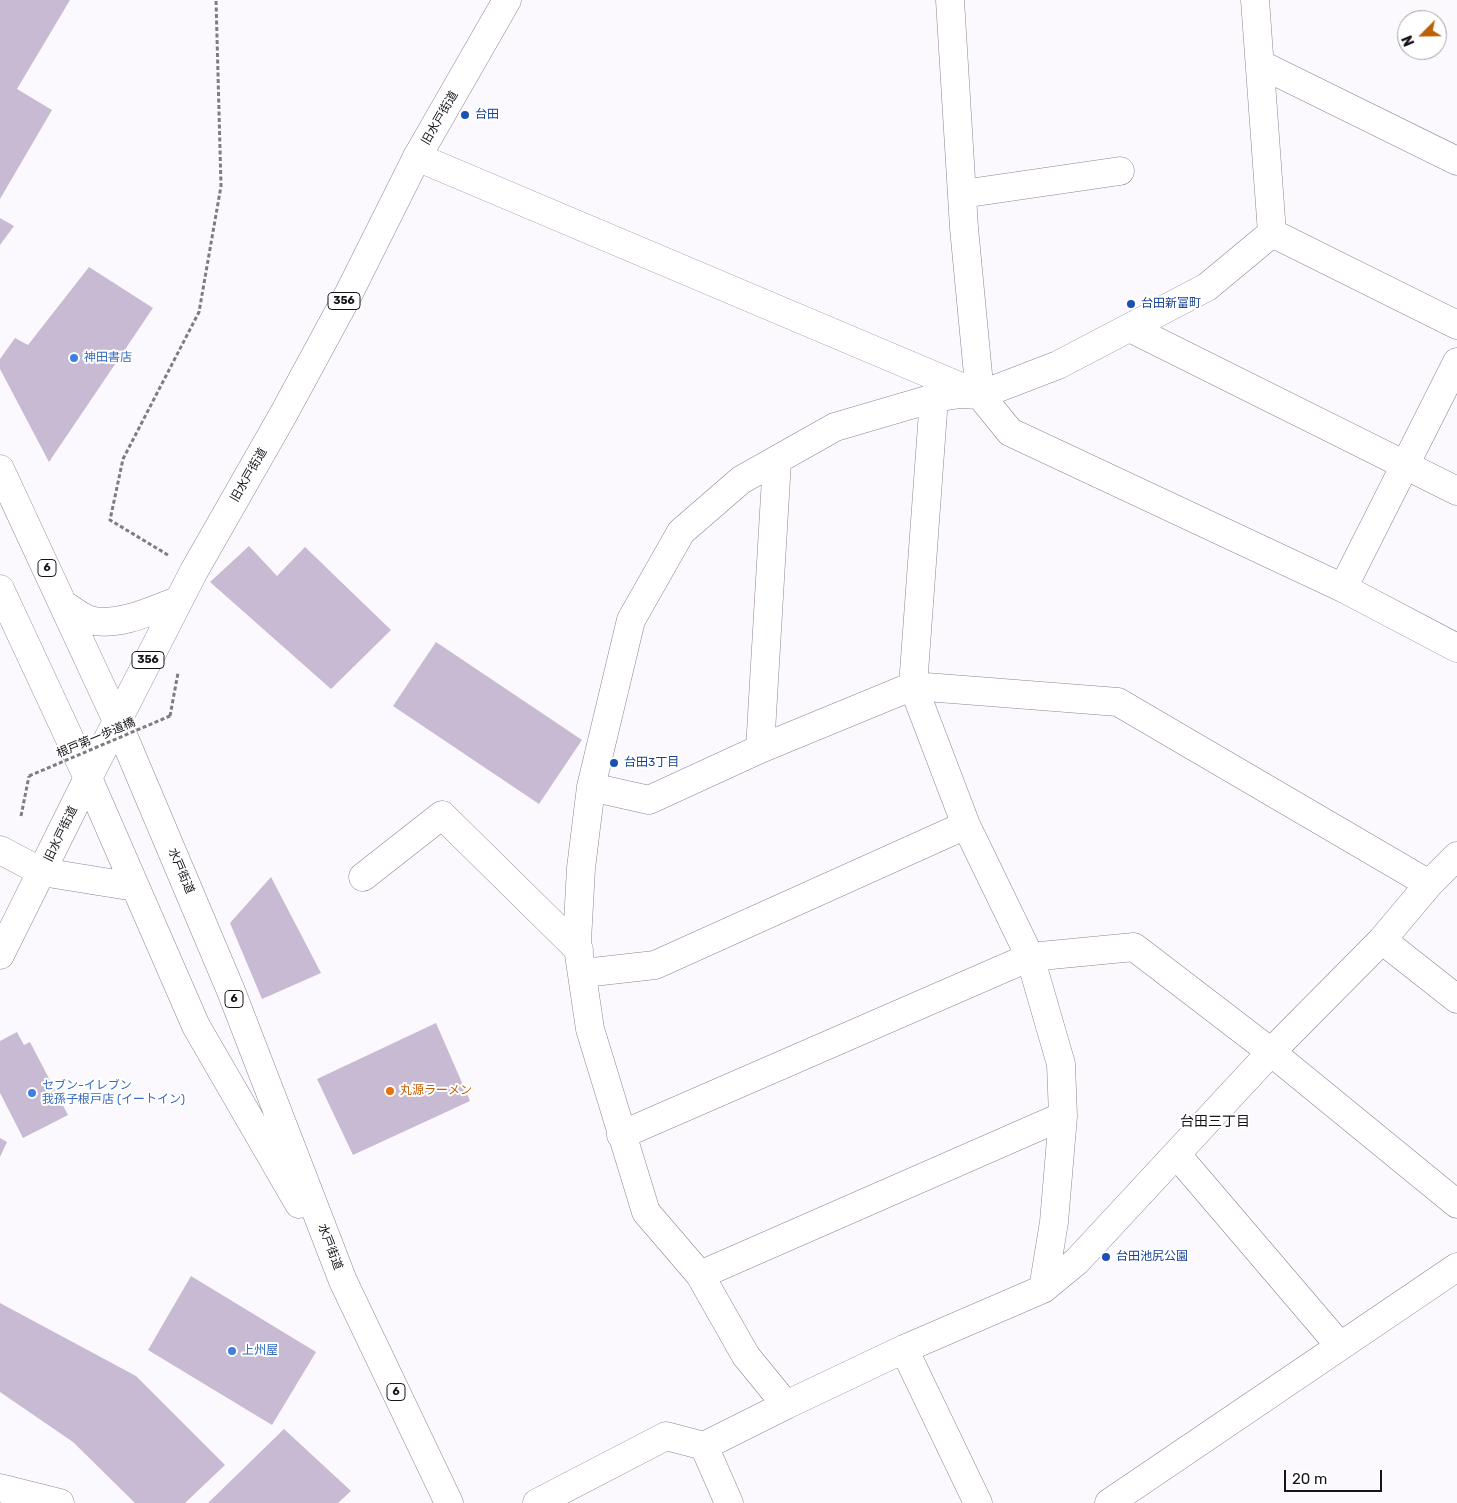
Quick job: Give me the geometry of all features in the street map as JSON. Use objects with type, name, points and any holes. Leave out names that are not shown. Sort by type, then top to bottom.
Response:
[{"type":"main road","name":"旧水戸街道","points":[[0,955],[194,571],[287,407],[417,157],[508,0]]},
{"type":"main road","points":[[950,0],[962,194],[980,395]]},
{"type":"main road","points":[[1255,0],[1272,233]]},
{"type":"main road","points":[[1260,64],[1457,162]]},
{"type":"main road","points":[[417,157],[980,395],[1010,432],[1343,588],[1457,648]]},
{"type":"main road","points":[[962,194],[1120,171]]},
{"type":"main road","points":[[1272,233],[1457,325]]},
{"type":"main road","points":[[786,1405],[746,1356],[700,1275],[646,1212],[590,1029],[577,941],[581,868],[591,787],[631,620],[681,532],[741,480],[835,427],[934,398],[960,394],[980,395],[1058,365],[1207,287],[1272,233]]},
{"type":"main road","points":[[1130,328],[1457,491]]},
{"type":"main road","points":[[1343,588],[1457,362]]},
{"type":"main road","points":[[934,398],[913,686],[966,825],[1030,957],[1061,1064],[1063,1116],[1054,1222],[1043,1289]]},
{"type":"main road","points":[[760,749],[777,461]]},
{"type":"main road","name":"水戸街道","points":[[0,469],[117,721],[231,991],[343,1281],[449,1503]]},
{"type":"main road","name":"水戸街道","points":[[0,589],[88,778],[196,1026],[343,1281]]},
{"type":"main road","points":[[64,604],[88,619],[114,621],[139,616],[179,600]]},
{"type":"main road","points":[[591,787],[649,800],[760,749],[913,686],[1118,702],[1428,884]]},
{"type":"main road","points":[[363,878],[442,815],[581,961],[655,965],[966,825]]},
{"type":"main road","points":[[0,850],[42,872],[135,887]]},
{"type":"main road","points":[[537,1503],[666,1436],[704,1446],[904,1349],[1043,1289],[1077,1261],[1177,1155],[1270,1052],[1382,940],[1428,884],[1457,856]]},
{"type":"main road","points":[[1382,940],[1457,1000]]},
{"type":"main road","points":[[621,1135],[1030,957],[1134,946],[1270,1052],[1457,1204]]},
{"type":"main road","points":[[700,1275],[1063,1116]]},
{"type":"main road","points":[[1177,1155],[1340,1346]]},
{"type":"main road","points":[[1108,1503],[1457,1267]]},
{"type":"main road","points":[[904,1349],[978,1503]]},
{"type":"main road","points":[[704,1446],[729,1503]]},
{"type":"main road","points":[[0,1488],[60,1503]]},
{"type":"path","points":[[194,571],[110,520],[123,459],[199,312],[221,186],[216,0]]},
{"type":"path","name":"根戸第一歩道橋","points":[[21,816],[29,776],[170,716],[180,665]]},
{"type":"building","points":[[0,0],[70,0],[17,89],[52,110],[0,199]]},
{"type":"building","points":[[0,218],[14,226],[0,245]]},
{"type":"building","points":[[89,267],[153,308],[49,462],[0,369],[0,359],[15,338],[28,345]]},
{"type":"building","points":[[249,546],[277,576],[305,547],[391,630],[331,689],[210,582]]},
{"type":"building","points":[[436,642],[582,740],[539,804],[393,706]]},
{"type":"building","points":[[271,877],[321,973],[262,999],[230,923]]},
{"type":"building","points":[[436,1023],[470,1101],[353,1155],[317,1079]]},
{"type":"building","points":[[17,1032],[24,1045],[30,1042],[68,1115],[23,1138],[0,1093],[0,1041]]},
{"type":"building","points":[[0,1138],[7,1142],[0,1157]]},
{"type":"building","name":"上州屋","points":[[191,1276],[316,1352],[272,1425],[148,1350]]},
{"type":"building","points":[[0,1303],[136,1376],[225,1465],[185,1503],[135,1503],[73,1442],[0,1392]]},
{"type":"building","points":[[284,1429],[351,1491],[338,1503],[208,1503]]},
{"type":"place","name":"台田","points":[[465,115]]},
{"type":"place","name":"台田新富町","points":[[1131,304]]},
{"type":"place","name":"神田書店","points":[[74,358]]},
{"type":"place","name":"台田3丁目","points":[[614,763]]},
{"type":"place","name":"丸源ラーメン","points":[[390,1091]]},
{"type":"place","name":"セブン-イレブン 我孫子根戸店 (イートイン)","points":[[32,1093]]},
{"type":"place","name":"台田池尻公園","points":[[1106,1257]]},
{"type":"place","name":"上州屋","points":[[232,1351]]},
{"type":"district","name":"台田三丁目","points":[[1215,1122]]}]
